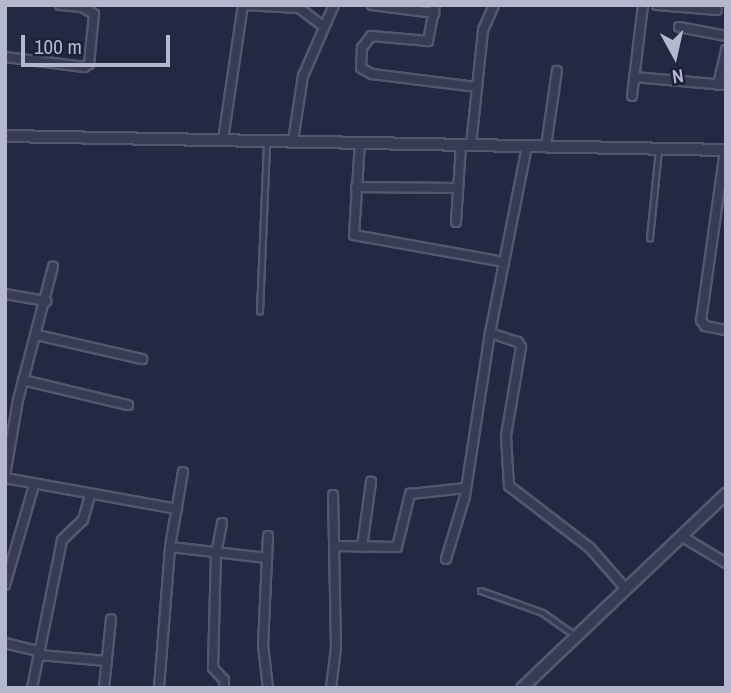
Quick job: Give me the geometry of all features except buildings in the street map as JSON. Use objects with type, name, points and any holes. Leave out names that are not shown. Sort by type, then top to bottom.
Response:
[{"type":"street","points":[[5,57],[89,64],[94,14],[82,7],[60,5]]},
{"type":"street","points":[[223,140],[243,5],[299,8],[324,27]]},
{"type":"street","points":[[293,141],[303,76],[334,5]]},
{"type":"street","points":[[372,5],[434,9],[425,43],[368,38],[362,48],[361,68],[372,74],[477,88]]},
{"type":"street","points":[[456,222],[458,188],[477,88],[485,21],[494,5]]},
{"type":"street","points":[[632,96],[643,5]]},
{"type":"street","points":[[657,5],[717,10]]},
{"type":"street","points":[[679,27],[726,36]]},
{"type":"street","points":[[634,77],[722,85],[726,50]]},
{"type":"street","points":[[546,146],[557,71]]},
{"type":"street","points":[[5,136],[725,150],[701,320],[705,326],[726,330]]},
{"type":"street","points":[[359,142],[356,236],[504,262]]},
{"type":"street","points":[[446,559],[466,488],[490,333],[527,146]]},
{"type":"street","points":[[356,187],[458,188]]},
{"type":"street","points":[[53,267],[23,380],[5,477],[90,496],[177,509]]},
{"type":"street","points":[[5,293],[46,301]]},
{"type":"street","points":[[490,333],[518,342],[521,347],[506,436],[509,486],[590,548],[626,589]]},
{"type":"street","points":[[37,335],[142,359]]},
{"type":"street","points":[[23,380],[128,405]]},
{"type":"street","points":[[159,688],[170,547],[183,472]]},
{"type":"street","points":[[362,547],[371,482]]},
{"type":"street","points":[[5,585],[34,485]]},
{"type":"street","points":[[334,546],[399,546],[412,493],[466,488]]},
{"type":"street","points":[[522,688],[726,494]]},
{"type":"street","points":[[331,688],[336,648],[333,495]]},
{"type":"street","points":[[32,688],[62,540],[82,520],[90,496]]},
{"type":"street","points":[[222,523],[216,553],[213,668],[224,680],[224,688]]},
{"type":"street","points":[[268,536],[263,645],[268,688]]},
{"type":"street","points":[[681,536],[726,563]]},
{"type":"street","points":[[170,547],[267,558]]},
{"type":"street","points":[[104,688],[111,619]]},
{"type":"street","points":[[5,643],[40,654],[107,661]]},
{"type":"lane","points":[[260,312],[267,141]]},
{"type":"lane","points":[[650,239],[659,148]]},
{"type":"lane","points":[[5,414],[15,416]]},
{"type":"lane","points":[[481,591],[543,613],[576,637]]}]
